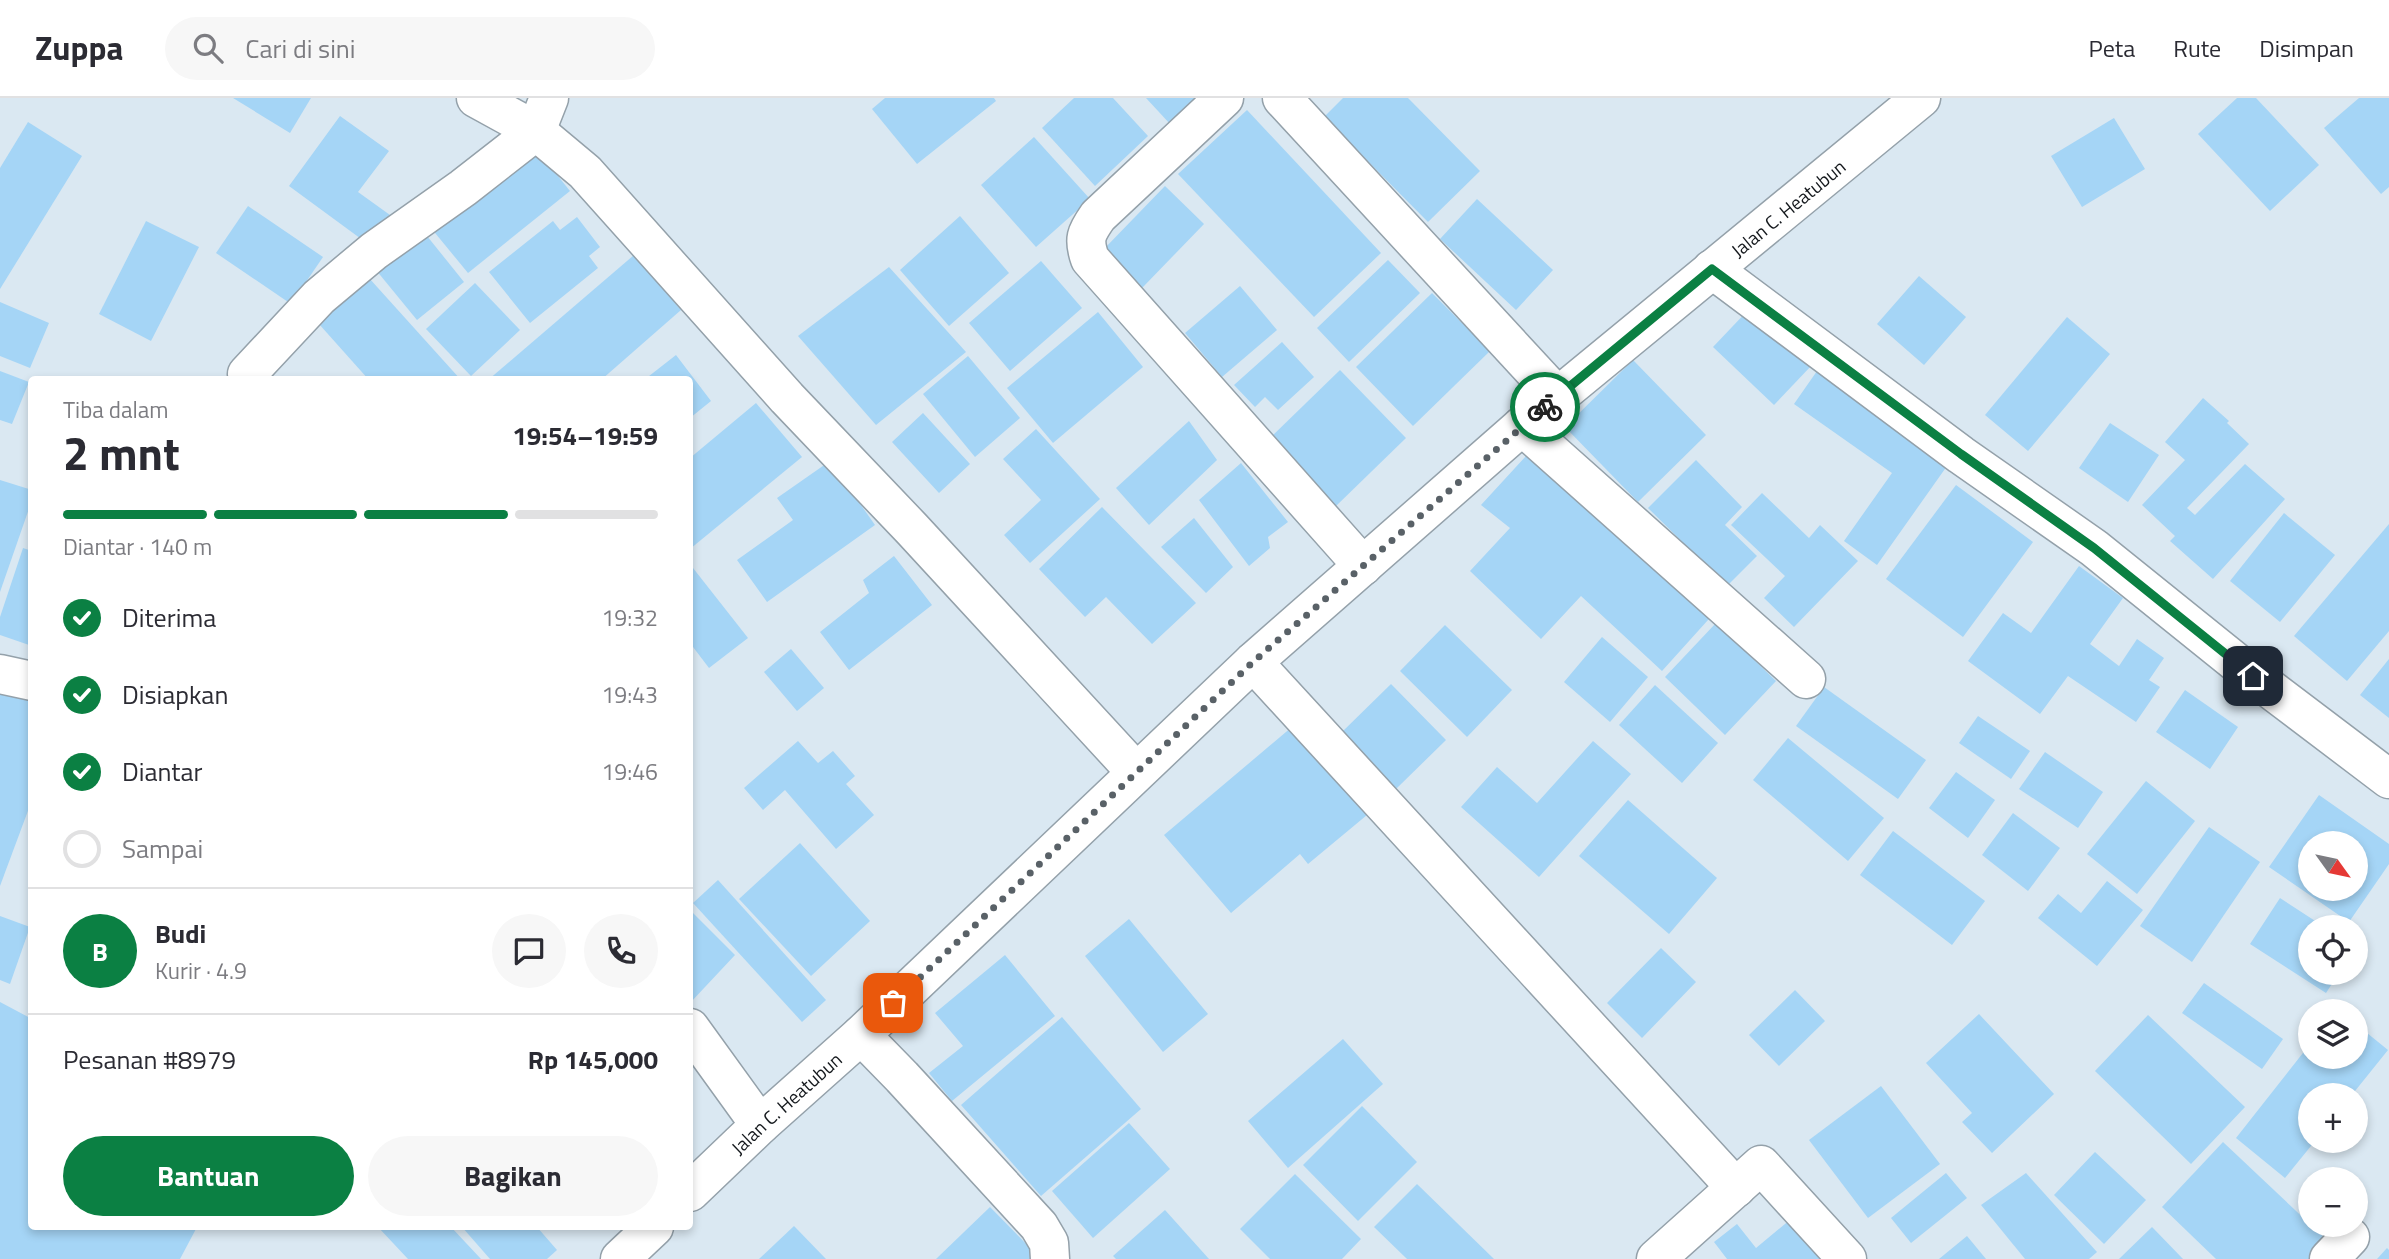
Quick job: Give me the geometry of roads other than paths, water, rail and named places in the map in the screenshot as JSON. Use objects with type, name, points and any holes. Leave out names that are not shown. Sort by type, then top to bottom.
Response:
[{"type":"street","points":[[476,98],[542,115],[585,172],[787,398],[1135,771]]},
{"type":"street","points":[[1224,98],[1098,216],[1089,228],[1085,243],[1090,259],[1363,566]]},
{"type":"street","points":[[1282,98],[1558,397]]},
{"type":"street","name":"Jalan C. Heatubun","points":[[693,1189],[860,1035],[1135,771],[1253,662],[1522,426],[1921,98]]},
{"type":"street","points":[[247,374],[319,298],[373,251],[463,188],[542,115]]},
{"type":"street","points":[[1712,269],[1961,454],[2094,548],[2253,676],[2389,779]]},
{"type":"street","points":[[1522,426],[1806,679]]},
{"type":"street","points":[[1253,662],[1736,1188]]},
{"type":"street","points":[[0,674],[28,680]]},
{"type":"street","points":[[693,1032],[760,1125]]},
{"type":"street","points":[[860,1035],[1039,1226],[1049,1243],[1050,1259]]},
{"type":"street","points":[[1656,1259],[1761,1165],[1847,1259]]},
{"type":"street","points":[[620,1259],[651,1230]]}]
